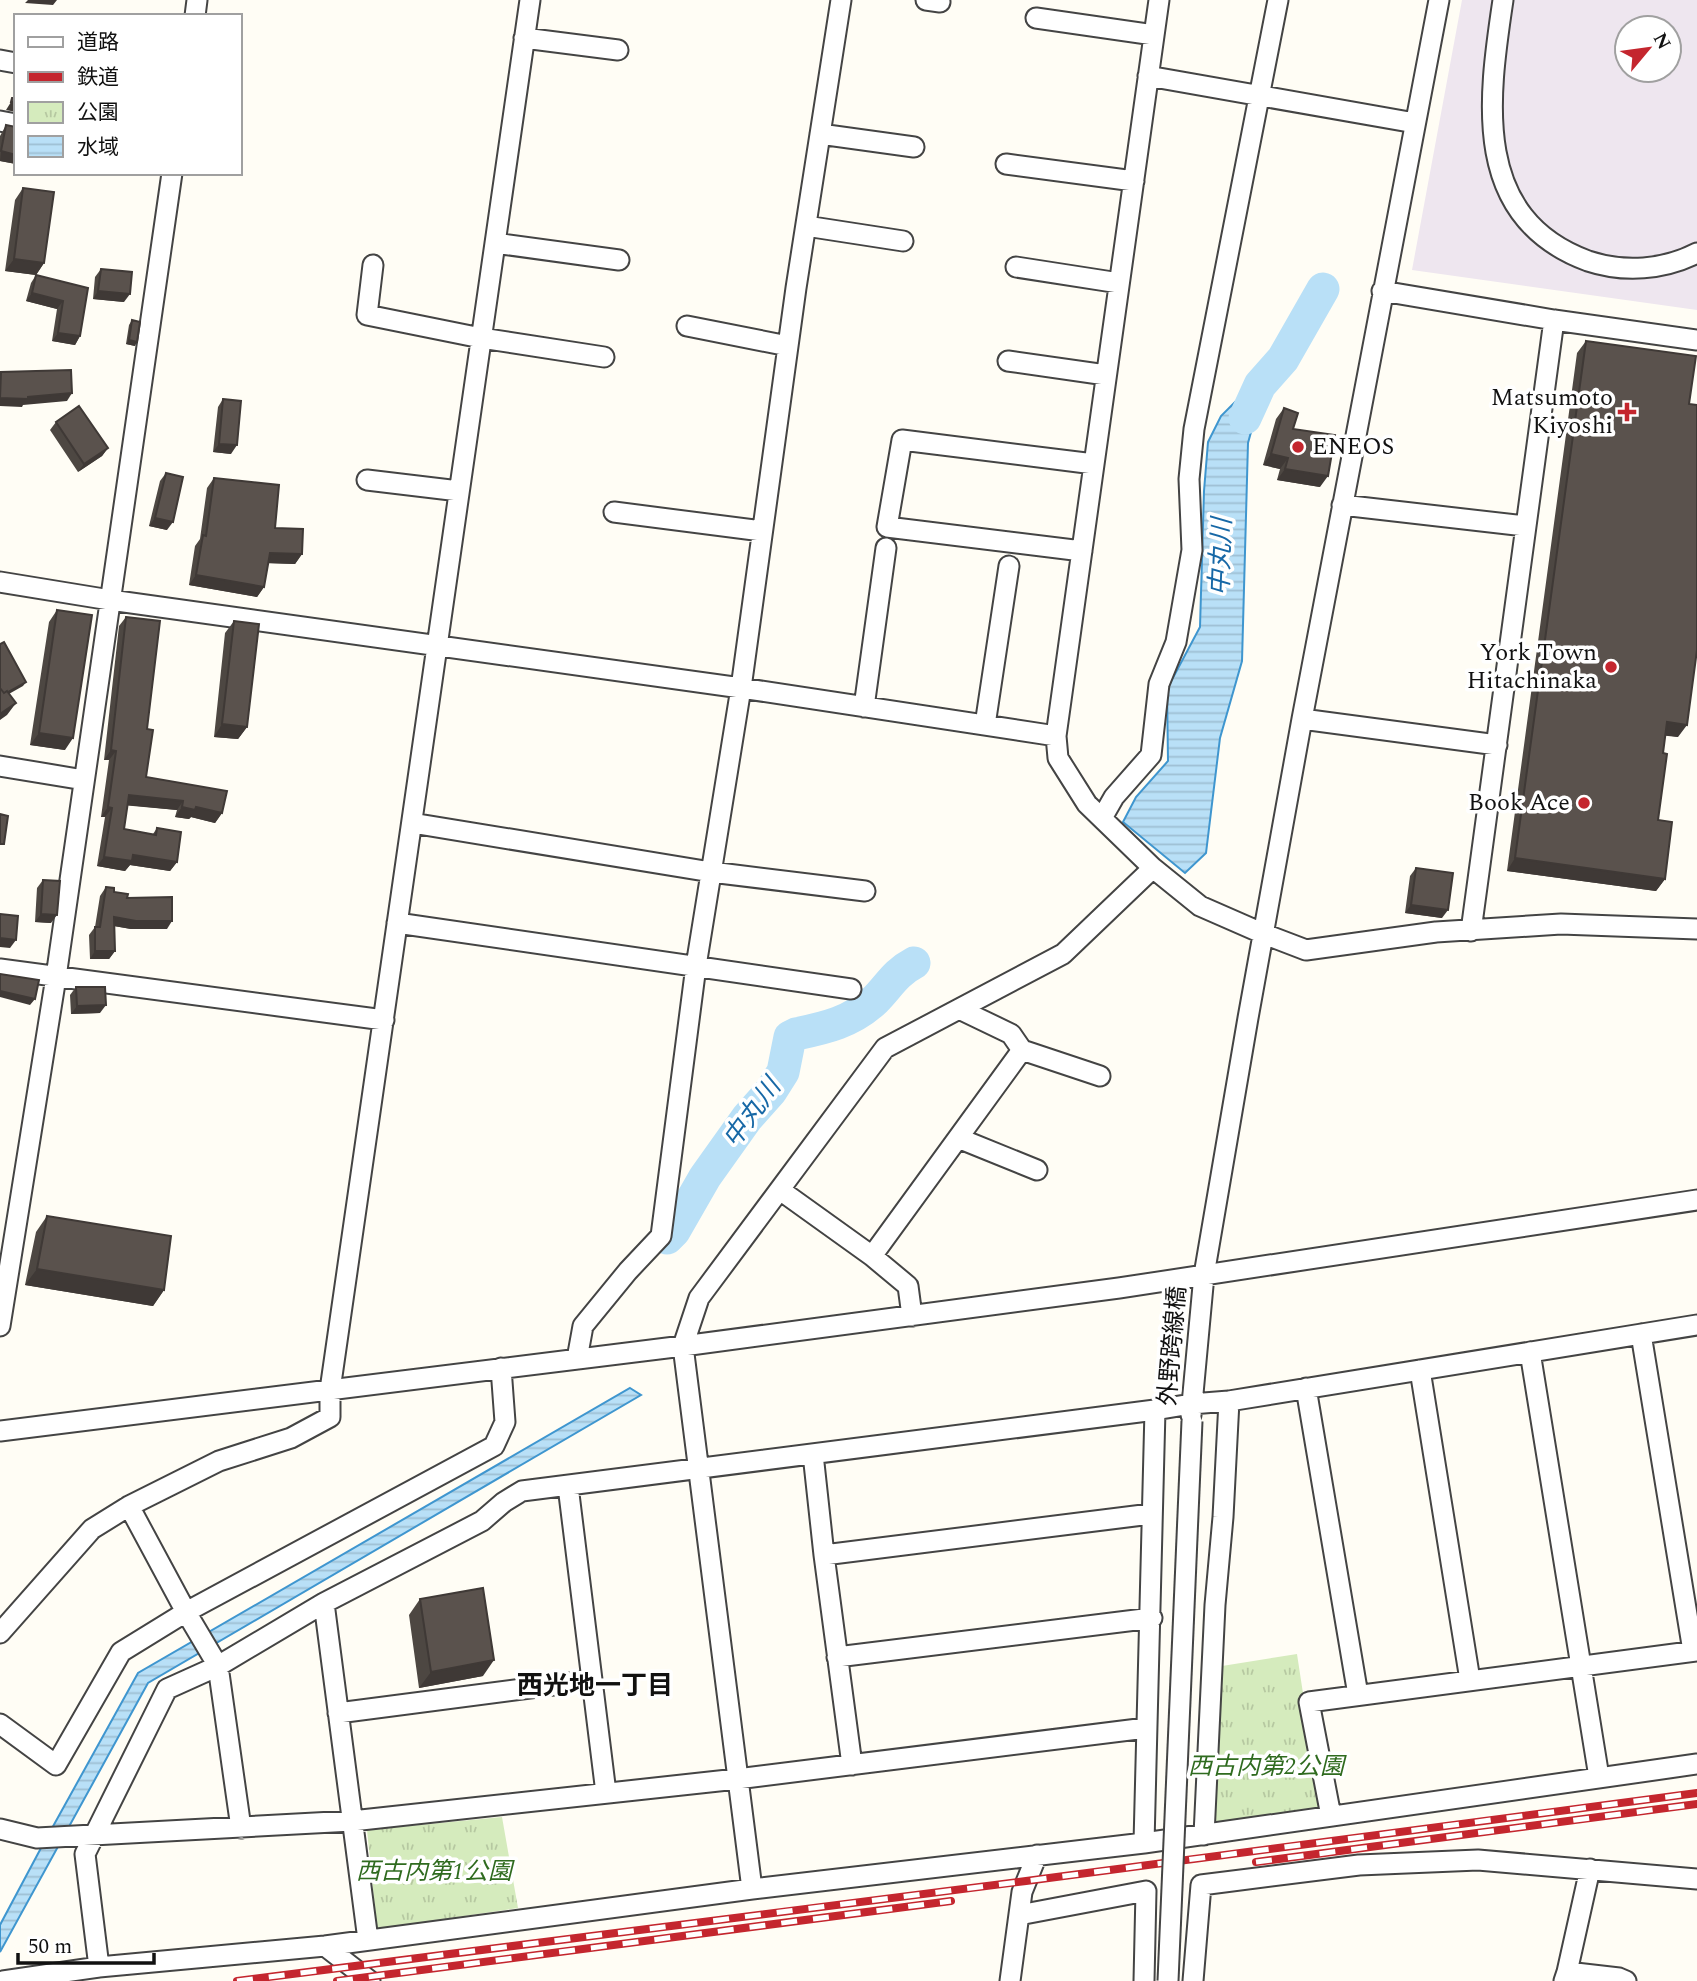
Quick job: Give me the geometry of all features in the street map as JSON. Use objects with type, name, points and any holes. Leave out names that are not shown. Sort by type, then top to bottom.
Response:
[{"type":"street","points":[[0,1633],[92,1529],[130,1506],[219,1461],[290,1438],[330,1417],[330,1390],[530,0]]},
{"type":"street","points":[[577,1359],[583,1326],[661,1236],[696,967],[741,688],[788,346],[841,0]]},
{"type":"street","points":[[1160,0],[1056,736],[1058,758],[1087,804],[1153,868],[1200,906],[1306,950],[1436,932],[1561,924],[1697,929]]},
{"type":"street","points":[[1102,818],[1114,797],[1152,755],[1159,684],[1176,642],[1192,550],[1189,480],[1194,429],[1278,0]]},
{"type":"street","name":"外野跨線橋","points":[[1168,1981],[1191,1413],[1204,1275],[1302,719],[1439,0]]},
{"type":"street","points":[[1503,0],[1491,112],[1497,162],[1510,195],[1525,218],[1566,253],[1595,263],[1617,267],[1654,267],[1697,253]]},
{"type":"street","points":[[1037,18],[1154,35]]},
{"type":"street","points":[[524,38],[618,50]]},
{"type":"street","points":[[1148,76],[1415,122]]},
{"type":"street","points":[[820,134],[914,147]]},
{"type":"street","points":[[1006,164],[1133,181]]},
{"type":"street","points":[[0,1326],[56,978],[172,175]]},
{"type":"street","points":[[806,226],[903,242]]},
{"type":"street","points":[[495,243],[619,260]]},
{"type":"street","points":[[373,265],[367,315],[481,338],[604,357]]},
{"type":"street","points":[[1016,267],[1119,283]]},
{"type":"street","points":[[1382,291],[1697,340]]},
{"type":"street","points":[[1471,931],[1555,320]]},
{"type":"street","points":[[687,326],[788,346]]},
{"type":"street","points":[[1008,361],[1106,375]]},
{"type":"street","points":[[1082,551],[887,527],[902,440],[1094,464]]},
{"type":"street","points":[[367,480],[459,491]]},
{"type":"street","points":[[1342,505],[1525,526]]},
{"type":"street","points":[[614,512],[762,531]]},
{"type":"street","points":[[863,707],[886,548]]},
{"type":"street","points":[[985,725],[1009,566]]},
{"type":"street","points":[[0,582],[1056,736]]},
{"type":"street","points":[[1302,719],[1497,745]]},
{"type":"street","points":[[0,766],[84,780]]},
{"type":"street","points":[[412,823],[711,872],[865,891]]},
{"type":"street","points":[[751,1889],[683,1346],[699,1298],[885,1048],[1063,954],[1153,868]]},
{"type":"street","points":[[397,923],[851,989]]},
{"type":"street","points":[[0,969],[384,1020]]},
{"type":"street","points":[[959,1009],[1011,1034],[1022,1050],[1100,1076]]},
{"type":"street","points":[[872,1256],[1022,1050]]},
{"type":"street","points":[[958,1138],[1037,1170]]},
{"type":"street","points":[[780,1190],[872,1256],[908,1286],[912,1316]]},
{"type":"street","points":[[0,1431],[912,1316],[1204,1275],[1697,1200]]},
{"type":"street","points":[[99,1967],[85,1854],[166,1689],[218,1666],[324,1603],[482,1521],[522,1491],[1155,1410],[1191,1413],[1229,1401],[1697,1325]]},
{"type":"street","points":[[1331,1816],[1309,1702],[1695,1651],[1641,1334]]},
{"type":"street","points":[[1530,1352],[1599,1777]]},
{"type":"street","points":[[0,1724],[56,1765],[121,1652],[186,1612],[494,1446],[505,1423],[501,1368]]},
{"type":"street","points":[[1420,1370],[1470,1680]]},
{"type":"street","points":[[1306,1388],[1357,1695]]},
{"type":"street","points":[[1205,1835],[1215,1605],[1229,1401]]},
{"type":"street","points":[[1144,1843],[1152,1618],[1151,1514],[1155,1410]]},
{"type":"street","points":[[813,1454],[852,1765]]},
{"type":"street","points":[[568,1486],[606,1793]]},
{"type":"street","points":[[130,1506],[218,1666],[241,1828]]},
{"type":"street","points":[[824,1555],[1151,1514]]},
{"type":"street","points":[[324,1603],[368,1940]]},
{"type":"street","points":[[837,1657],[1152,1618]]},
{"type":"street","points":[[338,1713],[592,1680]]},
{"type":"street","points":[[0,1829],[37,1838],[93,1837],[352,1821],[737,1779],[1146,1728]]},
{"type":"street","points":[[3,1981],[99,1967],[326,1946],[751,1889],[1144,1843],[1697,1764]]},
{"type":"street","points":[[1010,1981],[1022,1892],[1037,1855]]},
{"type":"street","points":[[1019,1914],[1146,1891],[1359,1865],[1478,1860],[1697,1879]]},
{"type":"street","points":[[1590,1869],[1566,1976],[1619,1978],[1626,1981]]},
{"type":"street","points":[[1193,1981],[1201,1885]]},
{"type":"street","points":[[1144,1981],[1146,1891]]},
{"type":"street","points":[[326,1946],[370,1981]]},
{"type":"shaded area","points":[[1462,0],[1697,0],[1697,310],[1412,270]]},
{"type":"green space","name":"西古内第2公園","points":[[1297,1654],[1322,1818],[1214,1822],[1222,1666]]},
{"type":"green space","name":"西古内第1公園","points":[[502,1817],[518,1908],[377,1929],[367,1830]]},
{"type":"water","points":[[1266,378],[1248,443],[1242,661],[1220,738],[1206,853],[1185,873],[1123,822],[1136,797],[1168,761],[1167,689],[1200,627],[1208,442],[1221,416],[1246,391]]},
{"type":"water","points":[[630,1388],[641,1395],[148,1683],[0,1952],[0,1925],[138,1673]]},
{"type":"building","points":[[6,125],[14,127],[14,154],[1,151]]},
{"type":"building","points":[[23,188],[54,192],[44,263],[14,259]]},
{"type":"building","points":[[101,269],[132,272],[130,294],[98,291]]},
{"type":"building","points":[[36,275],[88,288],[80,336],[58,333],[63,301],[32,293]]},
{"type":"building","points":[[132,320],[140,322],[137,342],[129,340]]},
{"type":"building","name":"York Town Hitachinaka","points":[[1586,341],[1696,356],[1689,404],[1697,405],[1697,650],[1687,725],[1667,722],[1663,753],[1667,754],[1658,820],[1672,822],[1665,879],[1515,858]]},
{"type":"building","points":[[71,370],[72,393],[28,399],[0,398],[1,372]]},
{"type":"building","points":[[223,399],[241,401],[237,445],[219,444]]},
{"type":"building","points":[[79,406],[108,448],[84,464],[56,422]]},
{"type":"building","points":[[1284,408],[1298,413],[1293,429],[1335,435],[1328,476],[1285,469],[1288,458],[1271,454]]},
{"type":"building","points":[[166,473],[183,477],[173,522],[155,518]]},
{"type":"building","points":[[214,478],[279,485],[275,528],[303,529],[302,554],[270,553],[264,587],[196,575],[203,535],[206,536]]},
{"type":"building","points":[[57,610],[92,615],[73,738],[39,733]]},
{"type":"building","points":[[126,617],[160,621],[147,729],[153,730],[146,777],[227,791],[222,813],[182,807],[183,801],[129,795],[124,829],[156,835],[157,828],[181,832],[177,862],[133,855],[132,861],[104,857],[112,808],[108,807],[116,751],[111,750]]},
{"type":"building","points":[[234,621],[259,624],[247,727],[222,724]]},
{"type":"building","points":[[4,642],[26,682],[4,693],[0,688],[0,644]]},
{"type":"building","points":[[0,688],[4,693],[7,691],[16,703],[0,714]]},
{"type":"building","points":[[0,814],[8,816],[4,844],[0,844]]},
{"type":"building","points":[[1416,868],[1453,873],[1448,910],[1411,905]]},
{"type":"building","points":[[43,880],[60,881],[57,915],[41,914]]},
{"type":"building","points":[[106,887],[114,888],[114,892],[128,894],[127,898],[172,897],[172,921],[136,921],[114,917],[115,951],[95,951],[95,927],[100,927]]},
{"type":"building","points":[[0,914],[18,916],[16,940],[0,938]]},
{"type":"building","points":[[0,974],[39,980],[35,999],[0,991]]},
{"type":"building","points":[[76,987],[105,987],[106,1005],[77,1006]]},
{"type":"building","points":[[47,1216],[171,1236],[164,1290],[37,1269]]},
{"type":"building","points":[[483,1588],[494,1660],[431,1672],[420,1599]]},
{"type":"waterway","name":"中丸川","points":[[1245,418],[1260,385],[1283,359],[1323,289]]},
{"type":"waterway","name":"中丸川","points":[[667,1238],[674,1231],[705,1177],[783,1072],[790,1037],[838,1023],[857,1014],[914,963]]},
{"type":"railway","points":[[237,1981],[1697,1793]]},
{"type":"railway","points":[[1256,1862],[1697,1804]]},
{"type":"railway","points":[[337,1981],[951,1901]]},
{"type":"place","name":"Matsumoto Kiyoshi","points":[[1627,412]]},
{"type":"place","name":"ENEOS","points":[[1298,447]]},
{"type":"place","name":"York Town Hitachinaka","points":[[1611,667]]},
{"type":"place","name":"Book Ace","points":[[1584,803]]},
{"type":"district","name":"西光地一丁目","points":[[595,1686]]}]
